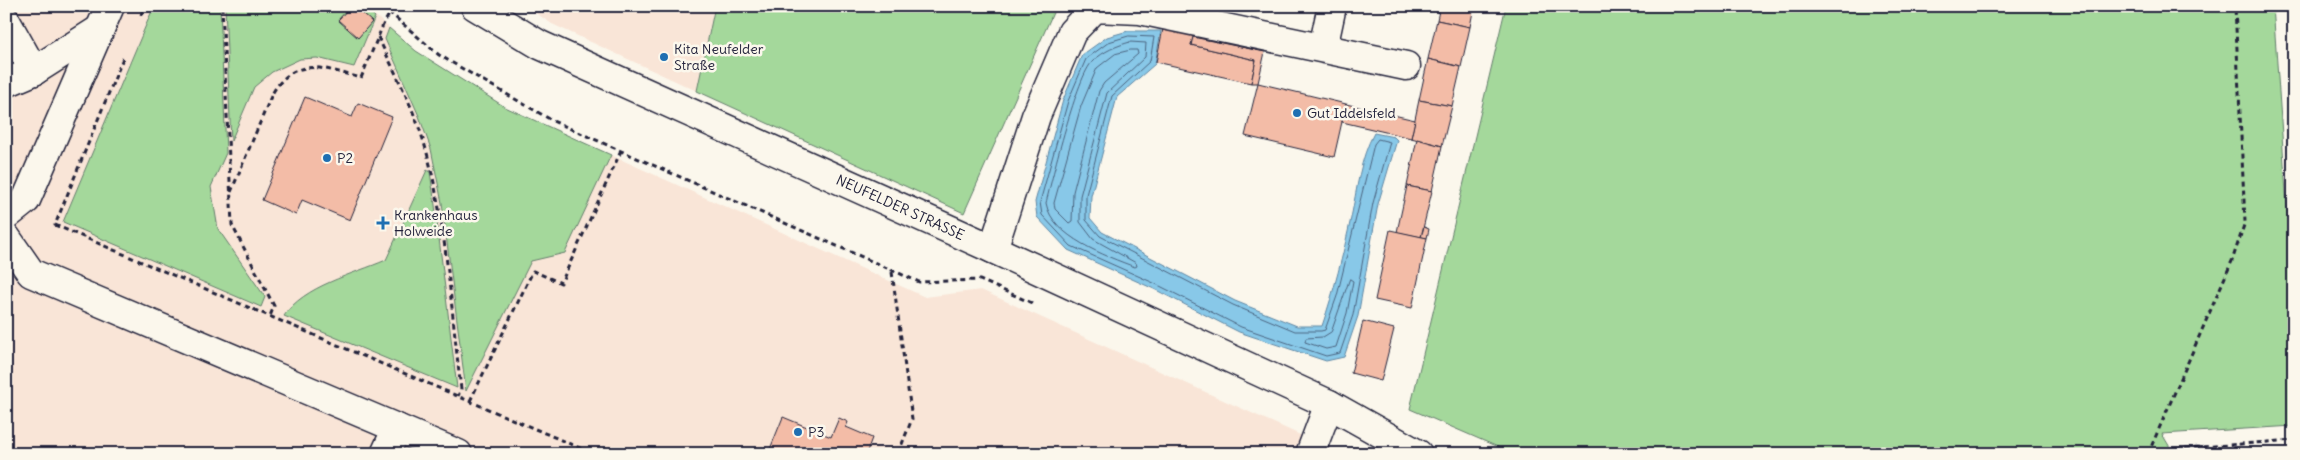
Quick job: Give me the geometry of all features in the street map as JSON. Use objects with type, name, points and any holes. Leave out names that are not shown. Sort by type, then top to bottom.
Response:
[{"type":"street","name":"NEUFELDER STRASSE","points":[[475,6],[540,45],[993,249],[1329,404],[1418,454]]},
{"type":"street","points":[[1323,48],[1332,6]]},
{"type":"street","points":[[993,249],[1036,116],[1072,32],[1095,8],[1215,15],[1323,48],[1406,66]]},
{"type":"street","points":[[6,82],[34,71],[105,18]]},
{"type":"street","points":[[6,216],[26,200],[105,18]]},
{"type":"street","points":[[6,22],[34,71]]},
{"type":"street","points":[[6,237],[31,273],[458,454]]},
{"type":"street","points":[[1310,454],[1329,404]]},
{"type":"street","points":[[386,454],[397,428]]},
{"type":"path","points":[[141,15],[144,6]]},
{"type":"path","points":[[222,6],[232,225],[274,306],[270,316]]},
{"type":"path","points":[[382,6],[439,55],[553,121],[892,272],[919,282],[980,280],[1042,308]]},
{"type":"path","points":[[2235,6],[2245,222],[2232,260],[2149,452],[2294,440]]},
{"type":"path","points":[[230,194],[272,94],[280,81],[289,72],[302,68],[316,67],[362,78],[378,37],[390,13]]},
{"type":"path","points":[[378,37],[415,118],[426,151],[439,204],[461,389],[458,396]]},
{"type":"path","points":[[126,52],[55,225],[594,454]]},
{"type":"path","points":[[470,401],[532,271],[561,283],[621,151]]},
{"type":"path","points":[[892,272],[912,419],[898,454]]},
{"type":"shaded area","name":"Krankenhaus Holweide","points":[[6,6],[364,6],[416,51],[505,107],[925,297],[981,290],[1342,454],[6,454]]},
{"type":"shaded area","name":"Kita Neufelder Straße","points":[[525,6],[715,6],[697,91],[552,24]]},
{"type":"green space","points":[[154,6],[220,6],[226,153],[211,187],[218,229],[265,297],[261,307],[63,222]]},
{"type":"green space","points":[[225,6],[364,6],[375,17],[354,67],[317,58],[300,59],[272,72],[254,87],[231,141]]},
{"type":"green space","points":[[715,6],[1056,6],[964,213],[697,91]]},
{"type":"green space","points":[[1506,6],[2273,6],[2294,307],[2294,426],[2162,434],[2174,454],[1514,454],[1410,409]]},
{"type":"green space","points":[[389,28],[416,51],[505,107],[611,155],[565,253],[531,261],[466,391],[442,203],[431,149],[419,116],[385,39]]},
{"type":"green space","points":[[427,170],[430,172],[435,205],[457,388],[284,316],[303,297],[316,289],[386,260]]},
{"type":"water","points":[[1128,31],[1161,31],[1155,64],[1117,97],[1091,196],[1090,218],[1102,232],[1235,301],[1297,326],[1322,326],[1338,273],[1365,153],[1369,143],[1374,133],[1394,137],[1397,140],[1378,204],[1358,316],[1344,357],[1326,361],[1239,332],[1154,289],[1068,250],[1037,217],[1035,202],[1063,100],[1082,55],[1107,37]]},
{"type":"building","points":[[351,6],[354,6],[372,22],[358,38],[338,20]]},
{"type":"building","points":[[1440,6],[1474,6],[1470,27],[1437,20]]},
{"type":"building","points":[[1437,20],[1470,27],[1461,67],[1428,59]]},
{"type":"building","points":[[1164,24],[1195,31],[1191,45],[1256,60],[1251,83],[1156,62]]},
{"type":"building","points":[[1193,37],[1265,52],[1258,83],[1251,83],[1256,60],[1191,45]]},
{"type":"building","points":[[1428,59],[1461,67],[1452,106],[1419,100]]},
{"type":"building","name":"Gut Iddelsfeld","points":[[1258,83],[1346,104],[1334,157],[1245,136]]},
{"type":"building","name":"P2","points":[[305,97],[352,117],[358,103],[392,117],[350,220],[302,200],[296,215],[262,200]]},
{"type":"building","points":[[1419,100],[1452,106],[1442,146],[1411,138]]},
{"type":"building","points":[[1346,104],[1415,120],[1411,138],[1342,122]]},
{"type":"building","points":[[1417,139],[1442,146],[1432,191],[1407,186]]},
{"type":"building","points":[[1407,186],[1432,191],[1421,237],[1397,232]]},
{"type":"building","points":[[1424,227],[1429,229],[1427,238],[1421,237]]},
{"type":"building","points":[[1390,230],[1427,238],[1412,308],[1375,300]]},
{"type":"building","points":[[1363,321],[1394,329],[1381,381],[1351,373]]},
{"type":"building","name":"P3","points":[[783,417],[831,437],[839,418],[848,422],[846,427],[872,438],[866,454],[768,454]]},
{"type":"place","name":"Kita Neufelder Straße","points":[[664,57]]},
{"type":"place","name":"Gut Iddelsfeld","points":[[1297,113]]},
{"type":"place","name":"P2","points":[[327,158]]},
{"type":"place","name":"Krankenhaus Holweide","points":[[383,223]]},
{"type":"place","name":"P3","points":[[798,432]]}]
